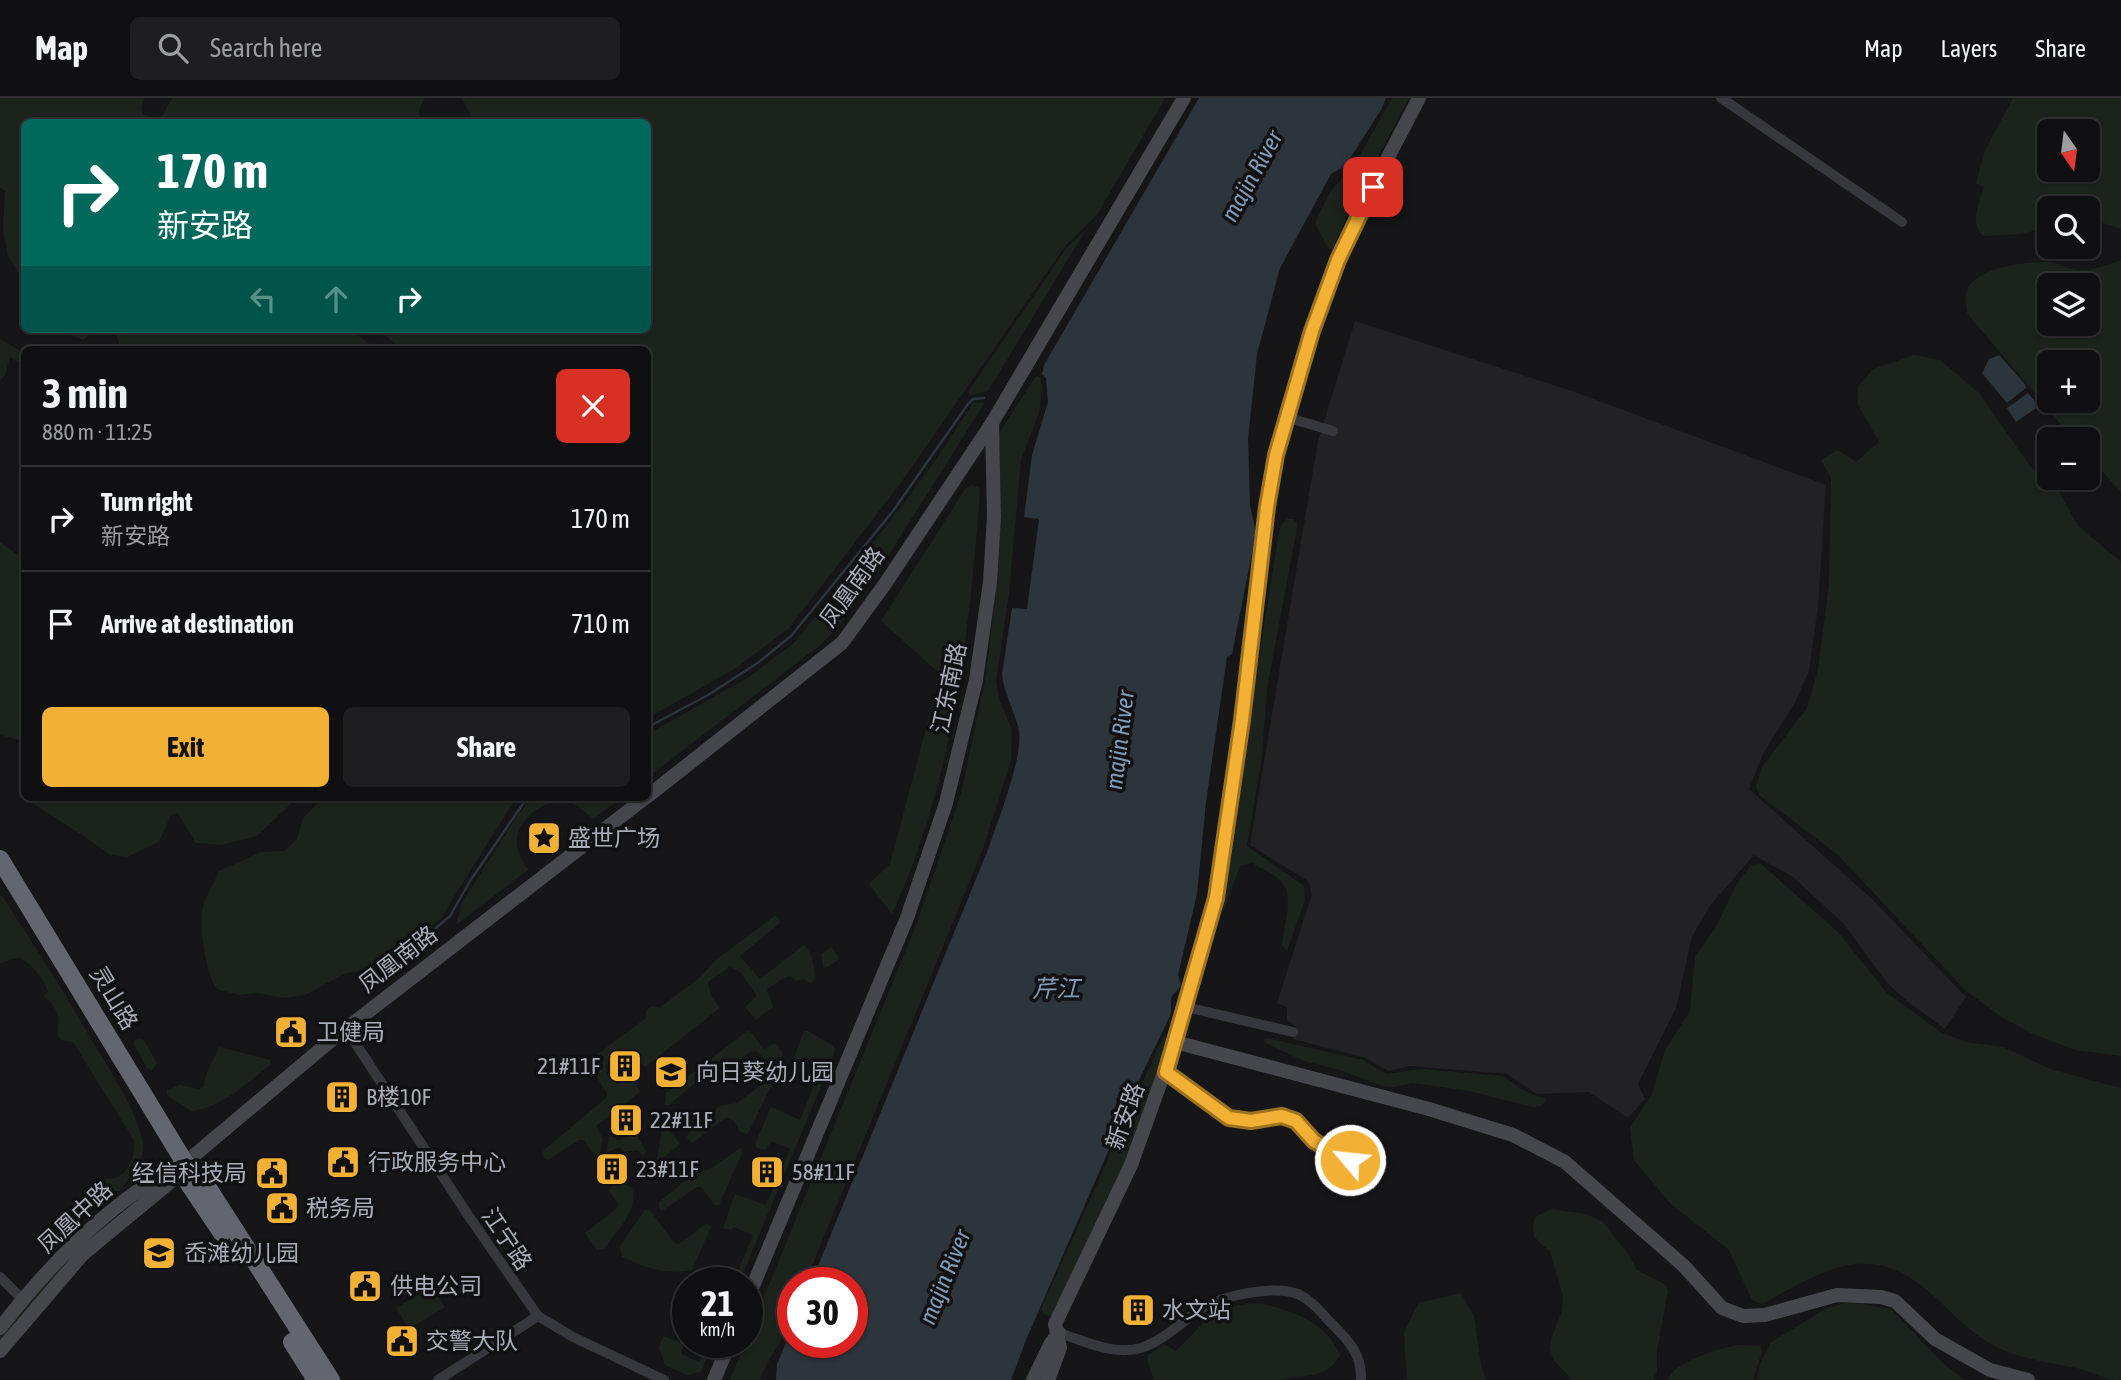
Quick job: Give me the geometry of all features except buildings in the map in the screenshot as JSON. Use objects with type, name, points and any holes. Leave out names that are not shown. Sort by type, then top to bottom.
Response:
[{"type":"highway","name":"灵山路","points":[[0,859],[184,1163],[189,1184],[316,1380]]},
{"type":"highway","name":"灵山路","points":[[184,1163],[201,1177],[331,1380]]},
{"type":"main road","points":[[992,424],[1184,98]]},
{"type":"main road","name":"新安路","points":[[1048,1380],[1060,1348],[1055,1324],[1132,1165],[1166,1072],[1216,898],[1242,720],[1267,507],[1286,417],[1312,331],[1338,260],[1361,209],[1419,98]]},
{"type":"main road","name":"凤凰南路","points":[[651,793],[842,643],[885,584],[992,424]]},
{"type":"main road","name":"江东南路","points":[[761,1267],[906,918],[946,803],[976,680],[989,582],[994,516],[992,424]]},
{"type":"main road","name":"凤凰南路","points":[[184,1163],[346,1029],[641,801]]},
{"type":"main road","points":[[1175,1042],[1429,1109],[1513,1135],[1575,1170],[1684,1266],[1722,1308],[1743,1316],[1765,1315],[1837,1295],[1881,1297],[1895,1301],[1935,1339],[1990,1370],[2028,1380]]},
{"type":"main road","name":"凤凰中路","points":[[0,1328],[68,1251],[117,1205],[184,1163]]},
{"type":"main road","name":"凤凰中路","points":[[0,1351],[83,1254],[170,1182],[184,1163]]},
{"type":"main road","name":"新安路","points":[[1033,1380],[1051,1343],[1059,1333]]},
{"type":"main road","points":[[714,1380],[723,1358]]},
{"type":"street","points":[[1721,98],[1902,222]]},
{"type":"street","points":[[1286,417],[1333,431]]},
{"type":"street","points":[[1186,1007],[1293,1032]]},
{"type":"street","name":"江宁路","points":[[346,1029],[468,1215],[538,1315],[573,1337],[664,1380]]},
{"type":"street","points":[[1166,1072],[1229,1118],[1251,1121],[1282,1116],[1296,1121],[1314,1141],[1347,1155],[1350,1160],[1348,1166],[1335,1188]]},
{"type":"street","points":[[0,1277],[23,1300]]},
{"type":"street","points":[[1059,1333],[1108,1349],[1141,1348],[1155,1342],[1206,1306],[1246,1293],[1284,1291],[1310,1301],[1354,1346],[1360,1362],[1361,1380]]},
{"type":"street","points":[[438,1380],[538,1315]]},
{"type":"shaded area","points":[[0,98],[144,98],[141,107],[143,114],[155,119],[21,119],[21,276],[8,257],[3,229],[5,191],[0,187]]},
{"type":"shaded area","points":[[172,98],[425,98],[419,110],[420,119],[155,119],[163,115]]},
{"type":"shaded area","points":[[462,98],[1165,98],[1097,215],[1066,245],[900,484],[789,628],[736,668],[651,716],[651,346],[398,346],[382,333],[651,333],[651,119],[472,118]]},
{"type":"shaded area","points":[[1392,98],[1409,98],[1332,250],[1328,248],[1315,223],[1330,192],[1355,164]]},
{"type":"shaded area","points":[[2013,98],[2121,98],[2121,229],[2100,222],[2100,196],[2037,196],[2037,230],[2021,234],[1983,236],[1976,219],[1984,187],[1976,183],[1985,150]]},
{"type":"shaded area","points":[[1085,231],[988,391],[971,395],[968,392],[1067,247]]},
{"type":"shaded area","points":[[2121,260],[2121,492],[2100,469],[2100,427],[2063,427],[2051,413],[2100,413],[2100,350],[2037,350],[2037,396],[1967,313],[1967,289],[1975,280],[1994,270],[2046,262],[2084,270]]},
{"type":"shaded area","points":[[1355,321],[1572,391],[1826,485],[1818,606],[1809,671],[1795,702],[1763,754],[1749,789],[1872,899],[1966,997],[1945,1029],[1887,983],[1844,924],[1793,877],[1754,855],[1709,907],[1692,937],[1676,1008],[1638,1084],[1645,1099],[1628,1118],[1589,1092],[1537,1094],[1507,1074],[1411,1066],[1388,1071],[1366,1058],[1293,1039],[1296,1027],[1287,1020],[1287,1007],[1277,1003],[1312,894],[1308,881],[1250,845],[1318,441]]},
{"type":"shaded area","points":[[66,333],[91,333],[83,340]]},
{"type":"shaded area","points":[[115,333],[356,333],[371,346],[119,346]]},
{"type":"shaded area","points":[[0,339],[21,351],[21,362],[10,357],[5,375],[0,381]]},
{"type":"shaded area","points":[[1914,355],[1940,360],[1979,393],[2037,472],[2037,490],[2058,490],[2078,526],[2121,562],[2121,1056],[2075,1050],[2031,1033],[2003,1018],[1966,991],[1837,854],[1760,796],[1756,787],[1762,767],[1807,708],[1818,669],[1829,584],[1831,478],[1821,460],[1838,450],[1856,462],[1879,442],[1858,405],[1858,386],[1873,369]]},
{"type":"shaded area","points":[[1036,376],[1040,377],[1042,390],[1039,412],[1021,460],[1009,593],[996,681],[999,699],[1012,730],[1011,760],[983,849],[812,1267],[777,1267],[777,1347],[760,1380],[730,1380],[739,1358],[763,1358],[763,1299],[917,923],[961,793],[986,676],[995,597],[1001,503],[999,433]]},
{"type":"shaded area","points":[[973,403],[984,404],[869,586],[836,629],[819,646],[651,775],[651,732],[749,677],[795,642],[901,507]]},
{"type":"shaded area","points":[[971,485],[979,487],[980,492],[970,600],[955,708],[930,813],[892,914],[869,884],[890,864],[939,679],[938,672],[881,621],[966,488]]},
{"type":"shaded area","points":[[1287,519],[1293,519],[1297,523],[1296,533],[1267,688],[1262,756],[1247,846],[1304,886],[1305,900],[1287,951],[1282,945],[1287,894],[1285,886],[1274,875],[1252,863],[1240,866],[1224,910],[1220,911],[1219,906],[1243,740],[1278,538],[1281,525]]},
{"type":"shaded area","points":[[0,542],[21,558],[21,740],[0,735]]},
{"type":"shaded area","points":[[32,801],[294,801],[257,836],[220,845],[196,843],[178,813],[171,815],[159,842],[127,857],[110,855]]},
{"type":"shaded area","points":[[320,801],[516,801],[441,918],[409,945],[371,967],[344,974],[305,995],[285,998],[257,993],[238,995],[217,989],[206,961],[202,915],[204,902],[219,871],[261,852],[284,851],[297,839],[303,818]]},
{"type":"shaded area","points":[[529,801],[617,801],[593,819],[571,803],[552,803],[534,811],[521,826],[518,834],[518,851],[528,870],[456,925],[462,903]]},
{"type":"shaded area","points":[[1760,863],[1838,932],[1887,993],[1942,1033],[1966,1042],[2003,1047],[2050,1069],[2121,1088],[2121,1380],[2003,1350],[1980,1337],[1910,1277],[1894,1269],[1876,1265],[1844,1266],[1807,1280],[1762,1304],[1752,1300],[1729,1250],[1671,1204],[1634,1160],[1630,1128],[1652,1094],[1665,1050],[1690,1011],[1695,957],[1716,927],[1736,885],[1751,865]]},
{"type":"shaded area","points":[[0,893],[47,965],[131,1108],[142,1137],[143,1149],[134,1171],[120,1191],[112,1191],[105,1180],[119,1176],[128,1167],[134,1153],[134,1140],[73,1042],[59,1037],[57,1014],[44,996],[48,992],[36,971],[22,959],[15,958],[0,963]]},
{"type":"shaded area","points":[[776,915],[781,922],[740,956],[760,979],[804,945],[813,965],[815,979],[811,984],[804,979],[797,981],[790,976],[782,979],[767,989],[773,1007],[756,1020],[745,1007],[757,996],[740,972],[730,967],[708,982],[711,996],[720,1008],[645,1067],[628,1049],[605,1066],[609,1079],[618,1084],[630,1080],[635,1082],[640,1092],[596,1126],[603,1139],[600,1154],[594,1154],[584,1140],[579,1140],[548,1160],[544,1158],[543,1151],[607,1097],[587,1062],[646,1018],[649,1008],[659,1008],[698,979],[717,959]]},
{"type":"shaded area","points":[[831,947],[838,960],[826,968],[823,967],[821,954]]},
{"type":"shaded area","points":[[747,1031],[751,1032],[764,1049],[775,1043],[782,1051],[783,1057],[771,1069],[758,1052],[751,1051],[723,1072],[700,1079],[669,1105],[665,1105],[666,1093]]},
{"type":"shaded area","points":[[804,1031],[835,1049],[746,1267],[740,1267],[753,1235],[734,1227],[731,1230],[723,1228],[735,1194],[766,1205],[790,1149],[771,1141],[766,1150],[757,1148],[755,1144],[771,1107],[800,1120],[823,1064],[804,1057],[801,1065],[792,1063]]},
{"type":"shaded area","points":[[1164,1035],[1168,1040],[1124,1172],[1051,1316],[1044,1314],[1041,1309]]},
{"type":"shaded area","points":[[1265,1038],[1363,1060],[1386,1074],[1420,1069],[1503,1076],[1521,1089],[1545,1097],[1546,1101],[1541,1106],[1533,1107],[1470,1091],[1412,1083],[1394,1087],[1383,1086],[1340,1070],[1304,1061],[1266,1043]]},
{"type":"shaded area","points":[[134,1040],[144,1041],[157,1063],[152,1070],[147,1068],[133,1043]]},
{"type":"shaded area","points":[[219,1047],[270,1060],[271,1064],[234,1094],[202,1109],[191,1111],[167,1095],[167,1090],[180,1085],[200,1089],[204,1086],[207,1071]]},
{"type":"shaded area","points":[[770,1078],[773,1082],[748,1134],[740,1132],[734,1121],[727,1117],[694,1142],[690,1142],[687,1138],[689,1132],[720,1106],[737,1103]]},
{"type":"shaded area","points":[[663,1122],[680,1144],[659,1161],[657,1159]]},
{"type":"shaded area","points":[[634,1135],[638,1137],[646,1152],[644,1157],[638,1150],[625,1152],[619,1147],[606,1153],[609,1137],[618,1140]]},
{"type":"shaded area","points":[[740,1148],[742,1153],[719,1205],[715,1205],[702,1188],[697,1187],[662,1211],[659,1208],[659,1202],[695,1173],[710,1169]]},
{"type":"shaded area","points":[[620,1182],[632,1188],[633,1204],[604,1249],[597,1250],[585,1233],[616,1209],[619,1204],[608,1190]]},
{"type":"shaded area","points":[[1551,1209],[1586,1214],[1603,1222],[1637,1270],[1666,1285],[1668,1291],[1657,1351],[1657,1371],[1653,1380],[1572,1380],[1553,1359],[1551,1339],[1562,1310],[1563,1296],[1550,1251],[1534,1236],[1533,1224],[1535,1217]]},
{"type":"shaded area","points":[[645,1210],[650,1210],[674,1243],[679,1244],[707,1223],[711,1227],[693,1267],[672,1267],[672,1272],[656,1270],[622,1257],[620,1246]]},
{"type":"shaded area","points":[[113,1218],[0,1341],[0,1332],[81,1243]]},
{"type":"shaded area","points":[[432,1286],[445,1307],[409,1329],[396,1308]]},
{"type":"shaded area","points":[[1461,1293],[1474,1316],[1486,1380],[1407,1380],[1404,1333],[1418,1303]]},
{"type":"shaded area","points":[[1849,1302],[1891,1309],[1944,1364],[1965,1380],[1757,1380],[1760,1364],[1770,1343],[1825,1309]]},
{"type":"shaded area","points":[[1258,1303],[1295,1314],[1317,1326],[1334,1344],[1340,1355],[1335,1363],[1329,1369],[1314,1375],[1280,1380],[1154,1380],[1147,1360],[1148,1355],[1164,1344],[1176,1351],[1215,1312]]},
{"type":"shaded area","points":[[663,1336],[672,1339],[672,1358],[690,1358],[699,1362],[701,1358],[707,1358],[701,1372],[687,1375],[665,1365],[659,1348]]},
{"type":"shaded area","points":[[1738,1345],[1760,1346],[1762,1351],[1753,1380],[1668,1380],[1671,1373],[1687,1362]]},
{"type":"water","name":"芹江","points":[[1199,98],[1386,98],[1345,166],[1331,174],[1280,268],[1257,354],[1248,439],[1250,505],[1256,533],[1232,654],[1227,657],[1206,802],[1197,894],[1178,975],[1181,985],[1172,996],[1170,1016],[1141,1076],[1011,1380],[776,1380],[780,1358],[868,1358],[868,1267],[818,1267],[989,847],[1014,772],[1019,731],[1002,674],[1012,608],[1027,609],[1039,519],[1024,517],[1032,455],[1048,402],[1046,378],[1042,374],[1044,365]]},
{"type":"water","points":[[1999,355],[2026,388],[2007,403],[1982,373],[1989,359]]},
{"type":"water","points":[[2028,393],[2037,404],[2037,407],[2016,422],[2007,408]]},
{"type":"waterway","points":[[651,725],[708,695],[759,662],[791,636],[893,511],[968,404],[973,399],[984,398]]},
{"type":"waterway","points":[[359,977],[416,945],[450,916],[470,881],[525,801]]},
{"type":"place","name":"盛世广场","points":[[544,838]]},
{"type":"place","name":"卫健局","points":[[291,1032]]},
{"type":"place","name":"21#11F","points":[[625,1066]]},
{"type":"place","name":"向日葵幼儿园","points":[[671,1072]]},
{"type":"place","name":"B楼10F","points":[[342,1097]]},
{"type":"place","name":"22#11F","points":[[626,1120]]},
{"type":"place","name":"行政服务中心","points":[[343,1162]]},
{"type":"place","name":"23#11F","points":[[612,1169]]},
{"type":"place","name":"58#11F","points":[[767,1172]]},
{"type":"place","name":"经信科技局","points":[[272,1173]]},
{"type":"place","name":"税务局","points":[[282,1208]]},
{"type":"place","name":"岙滩幼儿园","points":[[159,1253]]},
{"type":"place","name":"供电公司","points":[[365,1286]]},
{"type":"place","name":"水文站","points":[[1138,1310]]},
{"type":"place","name":"交警大队","points":[[402,1341]]},
{"type":"route","points":[[1350,1160],[1349,1156],[1314,1141],[1296,1121],[1282,1116],[1251,1121],[1229,1118],[1166,1072],[1216,898],[1276,455],[1312,331],[1338,260],[1373,187]]},
{"type":"water label","name":"majin River","points":[[1252,176]]},
{"type":"water label","name":"majin River","points":[[1120,740]]},
{"type":"water label","name":"majin River","points":[[945,1277]]}]
